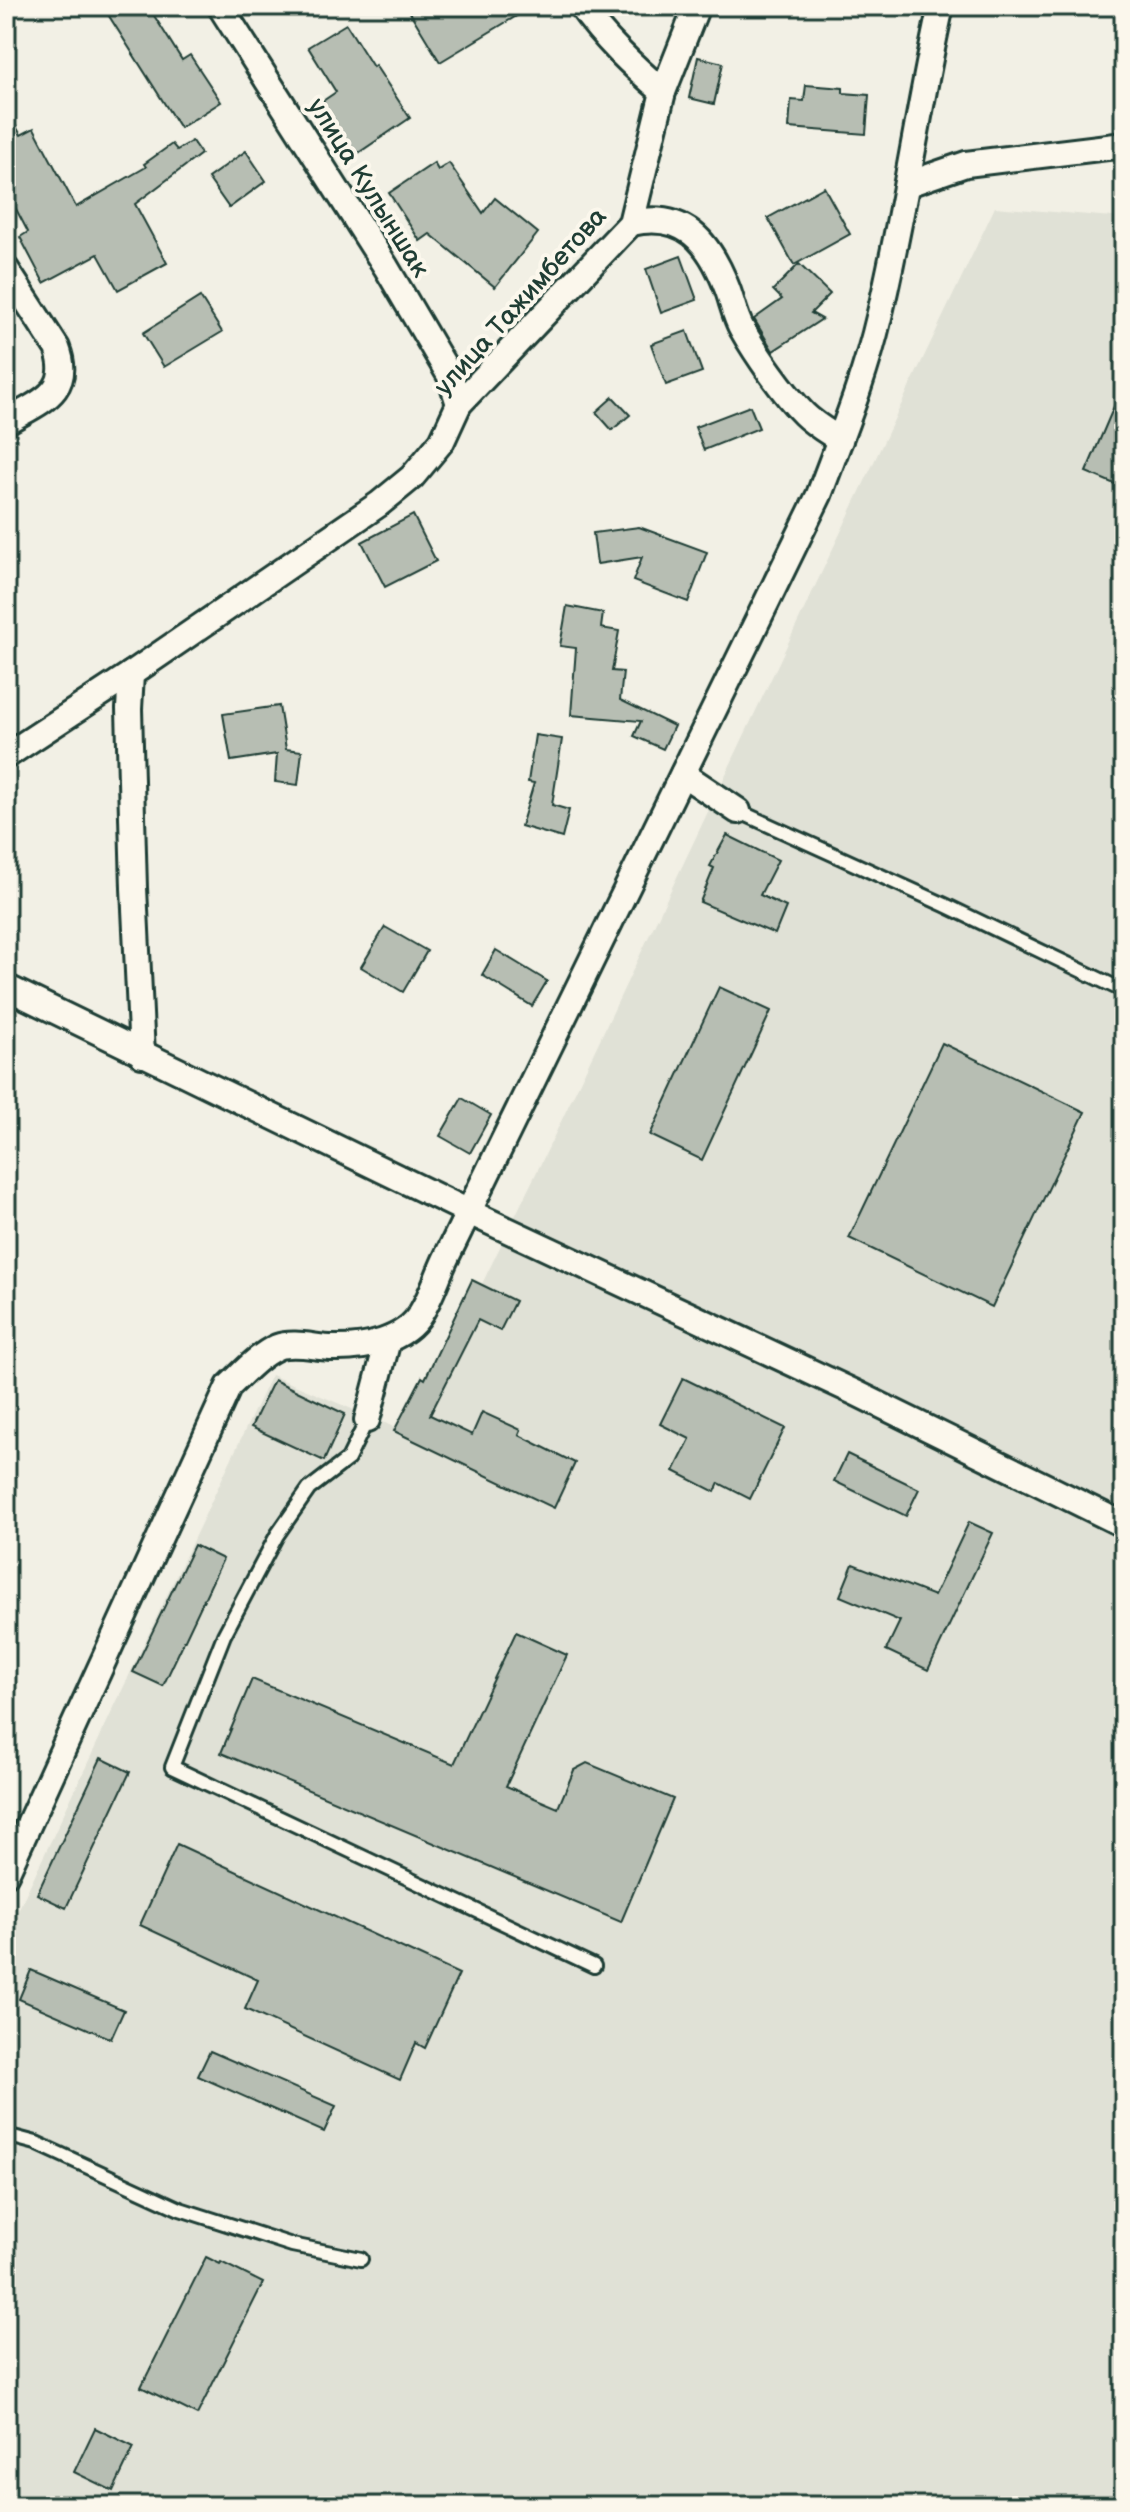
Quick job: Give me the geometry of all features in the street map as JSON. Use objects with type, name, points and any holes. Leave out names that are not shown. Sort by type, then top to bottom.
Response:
[{"type":"street","name":"улица Кулыншак","points":[[220,6],[386,267],[450,376],[459,404]]},
{"type":"street","points":[[581,6],[628,62],[663,92]]},
{"type":"street","name":"улица Тажимбетова","points":[[6,756],[131,674],[412,477],[442,441],[459,404],[631,223],[663,92],[697,6]]},
{"type":"street","points":[[6,1874],[229,1386],[278,1347],[364,1346],[388,1340],[409,1328],[421,1314],[819,495],[861,382],[879,318],[941,6]]},
{"type":"street","points":[[908,184],[966,164],[1124,145]]},
{"type":"street","points":[[631,223],[659,219],[683,225],[704,245],[725,283],[741,327],[766,364],[805,414],[840,440]]},
{"type":"street","points":[[6,269],[57,348],[63,375],[49,395],[6,422]]},
{"type":"street","points":[[131,674],[129,709],[142,1055]]},
{"type":"street","points":[[683,774],[738,811]]},
{"type":"street","points":[[6,987],[469,1212],[856,1393],[1124,1525]]},
{"type":"street","points":[[367,1420],[388,1340]]},
{"type":"lane","points":[[738,811],[1124,991]]},
{"type":"lane","points":[[367,1420],[348,1459],[309,1489],[277,1535],[224,1635],[172,1767],[594,1966]]},
{"type":"lane","points":[[6,2135],[36,2143],[180,2209],[292,2245],[361,2259]]},
{"type":"shaded area","points":[[995,207],[1124,218],[1124,2506],[6,2506],[6,1936],[271,1375],[409,1433],[547,1151]]},
{"type":"building","points":[[124,6],[148,6],[182,60],[190,55],[221,102],[180,128],[109,16]]},
{"type":"building","points":[[406,6],[533,6],[440,62]]},
{"type":"building","points":[[346,24],[410,118],[348,160],[314,107],[336,92],[308,47]]},
{"type":"building","points":[[698,57],[723,63],[714,104],[689,98]]},
{"type":"building","points":[[806,85],[843,88],[843,93],[869,95],[866,134],[789,128],[791,100],[804,101]]},
{"type":"building","points":[[6,109],[21,135],[34,128],[76,207],[146,167],[144,164],[172,144],[177,150],[192,141],[201,154],[135,204],[167,263],[118,290],[98,254],[44,283],[20,237],[28,232],[6,190]]},
{"type":"building","points":[[246,151],[266,181],[229,208],[208,178]]},
{"type":"building","points":[[434,163],[438,170],[449,163],[483,213],[495,198],[538,233],[495,287],[430,234],[420,241],[389,193]]},
{"type":"building","points":[[824,187],[850,234],[794,265],[768,218]]},
{"type":"building","points":[[681,256],[697,300],[661,313],[646,269]]},
{"type":"building","points":[[799,264],[830,294],[811,313],[822,319],[773,351],[754,319],[782,299],[773,290]]},
{"type":"building","points":[[200,297],[222,332],[164,367],[143,333]]},
{"type":"building","points":[[687,331],[702,372],[666,385],[651,344]]},
{"type":"building","points":[[1124,383],[1124,488],[1086,472]]},
{"type":"building","points":[[613,397],[630,415],[612,430],[596,412]]},
{"type":"building","points":[[750,406],[759,428],[704,450],[695,427]]},
{"type":"building","points":[[413,515],[436,561],[385,587],[362,542]]},
{"type":"building","points":[[639,527],[707,552],[688,602],[633,581],[642,557],[597,564],[593,533]]},
{"type":"building","points":[[567,606],[603,613],[601,628],[619,631],[612,671],[623,672],[620,700],[674,726],[663,749],[634,736],[641,721],[571,715],[576,648],[560,646]]},
{"type":"building","points":[[279,706],[286,749],[302,751],[298,785],[275,782],[277,754],[231,761],[223,714]]},
{"type":"building","points":[[535,735],[562,739],[552,805],[569,810],[562,838],[521,826],[534,783],[528,782]]},
{"type":"building","points":[[727,835],[778,860],[760,895],[786,907],[775,934],[700,902],[714,868],[710,866]]},
{"type":"building","points":[[385,927],[427,951],[403,992],[361,967]]},
{"type":"building","points":[[496,950],[547,981],[532,1006],[482,975]]},
{"type":"building","points":[[719,987],[771,1011],[702,1160],[650,1135]]},
{"type":"building","points":[[942,1043],[1085,1112],[992,1307],[849,1238]]},
{"type":"building","points":[[462,1098],[491,1115],[470,1153],[440,1136]]},
{"type":"building","points":[[472,1280],[515,1301],[500,1331],[478,1320],[430,1415],[472,1435],[482,1412],[521,1430],[519,1435],[575,1463],[554,1508],[394,1431],[422,1377],[425,1379]]},
{"type":"building","points":[[683,1378],[785,1428],[750,1499],[719,1483],[715,1492],[674,1471],[690,1439],[660,1424]]},
{"type":"building","points":[[274,1380],[345,1414],[324,1461],[251,1427]]},
{"type":"building","points":[[847,1454],[919,1489],[906,1516],[834,1481]]},
{"type":"building","points":[[969,1522],[993,1533],[928,1670],[886,1650],[900,1621],[840,1596],[853,1564],[934,1596]]},
{"type":"building","points":[[194,1545],[223,1559],[163,1686],[133,1672]]},
{"type":"building","points":[[516,1632],[567,1655],[506,1786],[558,1808],[574,1770],[587,1763],[673,1799],[621,1922],[221,1753],[252,1679],[454,1764]]},
{"type":"building","points":[[101,1758],[130,1772],[66,1908],[37,1894]]},
{"type":"building","points":[[177,1844],[459,1974],[425,2048],[416,2043],[400,2080],[245,2009],[258,1980],[140,1925]]},
{"type":"building","points":[[31,1970],[124,2010],[111,2039],[19,1999]]},
{"type":"building","points":[[210,2051],[336,2106],[324,2132],[198,2076]]},
{"type":"building","points":[[206,2257],[263,2283],[197,2415],[141,2387]]},
{"type":"building","points":[[95,2428],[134,2447],[113,2491],[74,2472]]}]
